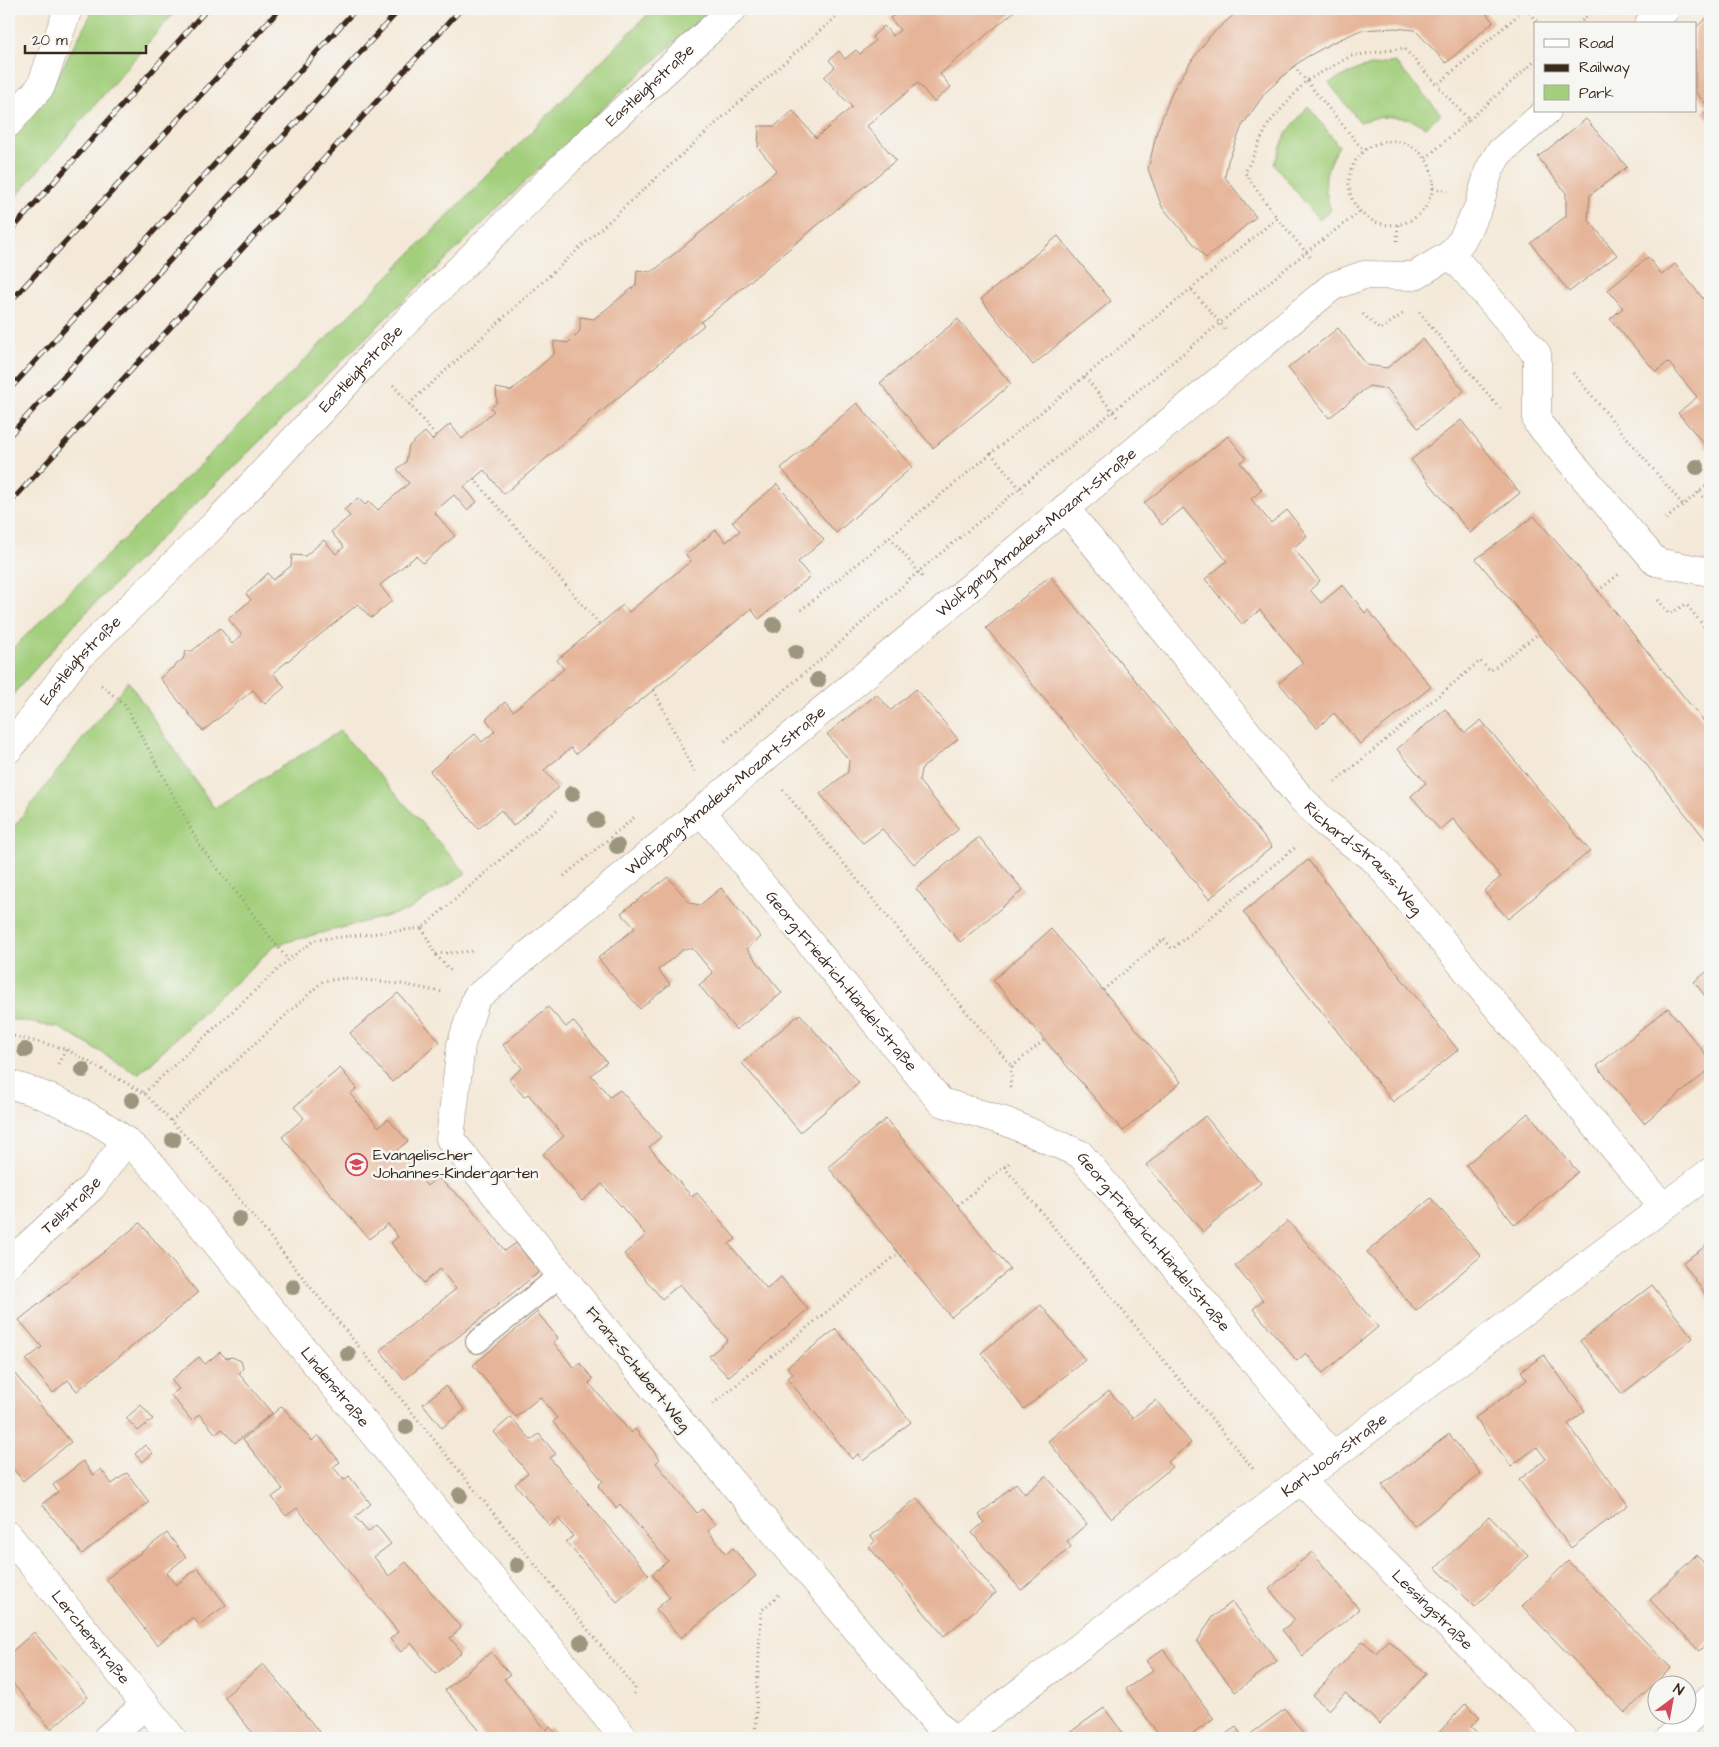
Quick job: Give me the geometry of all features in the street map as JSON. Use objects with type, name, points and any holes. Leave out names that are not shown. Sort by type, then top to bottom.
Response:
[{"type":"street","points":[[9,123],[42,86],[68,9]]},
{"type":"street","name":"Eastleighstraße","points":[[9,749],[74,662],[216,522],[369,359],[574,155],[733,9]]},
{"type":"street","points":[[1650,22],[1666,9]]},
{"type":"street","name":"Wolfgang-Amadeus-Mozart-Straße","points":[[476,998],[1333,286],[1364,275],[1414,276],[1451,254],[1462,240],[1479,206],[1489,170],[1499,153],[1546,112]]},
{"type":"street","points":[[1451,254],[1536,354],[1537,422],[1656,562],[1710,572]]},
{"type":"street","name":"Richard-Strauss-Weg","points":[[1057,515],[1299,796],[1325,823],[1376,861],[1663,1207]]},
{"type":"street","name":"Georg-Friedrich-Händel-Straße","points":[[702,812],[941,1102],[1006,1122],[1080,1154],[1333,1456]]},
{"type":"street","name":"Franz-Schubert-Weg","points":[[476,998],[461,1044],[450,1139],[685,1427],[949,1738]]},
{"type":"street","name":"Lindenstraße","points":[[9,1084],[43,1095],[91,1119],[126,1141],[152,1164],[624,1738]]},
{"type":"street","name":"Tellstraße","points":[[9,1263],[92,1187],[126,1141]]},
{"type":"street","name":"Karl-Joos-Straße","points":[[959,1738],[1710,1172]]},
{"type":"street","name":"Lessingstraße","points":[[1301,1481],[1563,1738]]},
{"type":"street","name":"Lerchenstraße","points":[[9,1536],[172,1738]]},
{"type":"street","points":[[1670,1738],[1710,1698]]},
{"type":"street","points":[[107,1738],[145,1704]]},
{"type":"lane","points":[[477,1342],[561,1275]]},
{"type":"path","points":[[436,436],[409,404],[845,9]]},
{"type":"path","points":[[1436,84],[1526,9],[1537,22]]},
{"type":"path","points":[[1580,22],[1596,9]]},
{"type":"path","points":[[1407,311],[1380,330],[1333,286],[1278,218],[1245,173],[1269,123],[1306,80],[1351,56],[1404,48],[1469,120]]},
{"type":"path","points":[[1426,158],[1534,62]]},
{"type":"path","points":[[1294,66],[1364,151]]},
{"type":"path","points":[[1396,141],[1413,146],[1426,158],[1432,172],[1434,188],[1429,203],[1418,216],[1404,223],[1388,225],[1373,221],[1360,212],[1351,197],[1349,180],[1353,164],[1364,151],[1379,142],[1396,141]]},
{"type":"path","points":[[723,744],[833,649],[918,572],[1306,252],[1360,212]]},
{"type":"path","points":[[801,610],[1278,218]]},
{"type":"path","points":[[1192,290],[1247,357]]},
{"type":"path","points":[[1414,306],[1503,412]]},
{"type":"path","points":[[1085,377],[1141,445]]},
{"type":"path","points":[[992,454],[1020,488],[1057,515]]},
{"type":"path","points":[[474,479],[600,625]]},
{"type":"path","points":[[1699,492],[1710,506]]},
{"type":"path","points":[[890,537],[946,607]]},
{"type":"path","points":[[1103,990],[1164,939],[1172,949],[1325,823],[1331,786],[1480,661],[1490,671],[1538,634]]},
{"type":"path","points":[[74,662],[125,705],[200,846],[288,960]]},
{"type":"path","points":[[654,690],[693,769],[702,812]]},
{"type":"path","points":[[759,762],[1012,1067]]},
{"type":"path","points":[[686,775],[693,769]]},
{"type":"path","points":[[144,1093],[288,960],[314,940],[422,928],[559,809]]},
{"type":"path","points":[[564,876],[639,813]]},
{"type":"path","points":[[422,928],[435,954],[475,951],[482,945]]},
{"type":"path","points":[[171,1121],[323,981],[346,978],[401,984],[476,998]]},
{"type":"path","points":[[9,1036],[66,1049],[144,1093],[202,1153],[635,1688]]},
{"type":"path","points":[[1006,1122],[1012,1067],[1044,1040]]},
{"type":"path","points":[[958,1205],[1041,1137]]},
{"type":"path","points":[[1004,1167],[1278,1498]]},
{"type":"path","points":[[685,1427],[899,1253]]},
{"type":"path","points":[[755,1738],[761,1611],[806,1571]]},
{"type":"green space","points":[[94,9],[177,9],[9,205],[9,138],[49,92]]},
{"type":"green space","points":[[653,9],[711,9],[565,143],[132,566],[71,628],[9,699],[9,652],[257,408]]},
{"type":"green space","points":[[1395,62],[1441,114],[1425,127],[1410,120],[1393,117],[1360,122],[1329,83],[1361,68]]},
{"type":"green space","points":[[1308,106],[1339,146],[1330,162],[1326,177],[1326,193],[1331,210],[1319,220],[1274,164],[1286,134]]},
{"type":"green space","points":[[128,681],[214,808],[340,731],[466,873],[407,911],[275,945],[138,1074],[60,1028],[9,1019],[9,833]]},
{"type":"building","points":[[901,9],[1017,9],[940,74],[951,87],[934,102],[918,83],[867,126],[896,160],[701,322],[704,325],[504,494],[484,470],[464,487],[477,502],[467,510],[454,495],[434,512],[455,536],[423,563],[416,556],[380,585],[392,601],[371,618],[358,604],[273,673],[285,687],[265,704],[253,690],[203,731],[160,678],[183,659],[186,651],[192,651],[220,628],[232,644],[242,635],[228,619],[251,600],[246,594],[268,573],[273,580],[291,566],[292,555],[305,556],[324,540],[336,554],[344,547],[331,532],[350,516],[344,510],[358,498],[365,505],[369,501],[378,510],[409,483],[397,469],[406,462],[409,446],[425,432],[432,440],[450,424],[462,439],[494,411],[491,408],[497,402],[496,388],[511,391],[554,354],[554,341],[568,343],[580,331],[580,317],[594,319],[636,285],[637,270],[650,272],[657,268],[777,170],[758,148],[759,126],[775,126],[793,111],[816,138],[852,107],[824,77],[835,67],[829,60],[839,51],[845,59],[856,50],[860,54],[875,41],[872,37],[884,26],[893,36],[900,30],[890,18]]},
{"type":"building","points":[[1240,9],[1483,9],[1493,22],[1446,63],[1415,30],[1395,28],[1361,30],[1334,42],[1294,66],[1265,93],[1242,126],[1228,161],[1225,177],[1256,217],[1206,258],[1162,207],[1148,169],[1157,131],[1173,90],[1210,36]]},
{"type":"building","points":[[1710,15],[1710,121],[1703,112],[1709,108],[1696,92],[1696,27]]},
{"type":"building","points":[[1586,119],[1627,167],[1590,195],[1588,219],[1617,255],[1569,292],[1531,243],[1566,216],[1566,193],[1538,157]]},
{"type":"building","points":[[1058,236],[1111,301],[1033,365],[981,299]]},
{"type":"building","points":[[1648,257],[1662,275],[1675,264],[1710,307],[1710,451],[1678,413],[1697,397],[1668,362],[1656,372],[1610,319],[1623,308],[1608,290]]},
{"type":"building","points":[[958,319],[1011,384],[933,448],[880,383]]},
{"type":"building","points":[[1338,328],[1367,365],[1387,368],[1423,339],[1464,391],[1418,428],[1387,389],[1369,386],[1329,418],[1288,368]]},
{"type":"building","points":[[857,403],[912,467],[836,533],[781,468]]},
{"type":"building","points":[[1461,420],[1520,493],[1470,533],[1411,460]]},
{"type":"building","points":[[1228,436],[1246,458],[1240,462],[1262,490],[1251,499],[1271,523],[1287,510],[1307,536],[1293,548],[1320,581],[1310,590],[1321,603],[1343,585],[1365,613],[1368,610],[1431,687],[1360,744],[1334,713],[1317,728],[1279,683],[1303,663],[1260,610],[1242,624],[1205,579],[1227,561],[1183,508],[1162,525],[1144,503]]},
{"type":"building","points":[[777,484],[824,540],[798,562],[810,577],[759,619],[751,609],[576,754],[571,748],[544,770],[559,787],[513,826],[501,810],[478,829],[430,771],[475,734],[482,742],[495,731],[486,719],[505,702],[513,711],[564,669],[557,660],[623,605],[629,612],[691,561],[686,555],[716,530],[726,542],[740,531],[732,522]]},
{"type":"building","points":[[1534,516],[1590,581],[1710,729],[1710,845],[1619,730],[1476,559]]},
{"type":"building","points":[[1050,576],[1272,847],[1209,899],[986,628]]},
{"type":"building","points":[[916,689],[958,739],[921,769],[919,781],[959,829],[914,864],[882,829],[863,843],[820,794],[848,772],[849,760],[827,734],[876,694],[891,710]]},
{"type":"building","points":[[1445,709],[1465,733],[1481,720],[1590,851],[1508,919],[1484,891],[1501,877],[1453,819],[1440,830],[1411,796],[1426,783],[1397,749]]},
{"type":"building","points":[[979,837],[1023,890],[960,942],[916,889]]},
{"type":"building","points":[[1308,860],[1458,1050],[1393,1102],[1243,912]]},
{"type":"building","points":[[668,877],[690,903],[700,905],[721,888],[761,937],[747,949],[782,993],[736,1030],[699,985],[713,973],[693,949],[684,949],[658,970],[670,984],[640,1009],[598,958],[635,928],[621,913]]},
{"type":"building","points":[[1051,929],[1181,1082],[1123,1131],[993,980]]},
{"type":"building","points":[[1710,969],[1710,1002],[1694,982]]},
{"type":"building","points":[[398,993],[440,1042],[392,1082],[350,1033]]},
{"type":"building","points":[[548,1007],[566,1027],[573,1021],[607,1062],[591,1075],[610,1097],[620,1090],[661,1137],[649,1147],[692,1197],[697,1193],[736,1239],[729,1244],[767,1289],[781,1277],[808,1309],[728,1377],[709,1356],[728,1340],[680,1284],[662,1299],[624,1254],[646,1235],[602,1184],[582,1201],[543,1154],[564,1136],[528,1094],[524,1097],[509,1079],[522,1068],[503,1045]]},
{"type":"building","points":[[1668,1008],[1710,1060],[1710,1069],[1644,1123],[1597,1066]]},
{"type":"building","points":[[800,1014],[859,1083],[800,1132],[742,1063]]},
{"type":"building","name":"Evangelischer Johannes-Kindergarten","points":[[340,1068],[357,1088],[350,1094],[379,1127],[388,1119],[408,1141],[397,1150],[427,1186],[437,1177],[469,1205],[505,1251],[516,1243],[539,1272],[404,1380],[380,1350],[456,1289],[440,1269],[424,1283],[391,1243],[398,1237],[388,1224],[369,1239],[282,1137],[304,1118],[294,1107]]},
{"type":"building","points":[[1528,1113],[1578,1172],[1515,1225],[1466,1165]]},
{"type":"building","points":[[1205,1116],[1261,1183],[1203,1232],[1146,1165]]},
{"type":"building","points":[[886,1119],[1010,1269],[951,1317],[828,1167]]},
{"type":"building","points":[[1431,1198],[1481,1256],[1416,1311],[1367,1252]]},
{"type":"building","points":[[1288,1221],[1378,1327],[1323,1373],[1306,1353],[1297,1361],[1253,1309],[1263,1300],[1235,1266]]},
{"type":"building","points":[[140,1223],[198,1293],[77,1391],[68,1380],[53,1393],[26,1360],[42,1347],[19,1320]]},
{"type":"building","points":[[1710,1243],[1710,1301],[1683,1262]]},
{"type":"building","points":[[1652,1285],[1693,1338],[1622,1394],[1580,1341]]},
{"type":"building","points":[[1041,1305],[1085,1360],[1024,1409],[981,1353]]},
{"type":"building","points":[[537,1312],[558,1338],[553,1342],[574,1368],[580,1363],[593,1379],[589,1383],[631,1433],[635,1429],[660,1459],[656,1463],[697,1513],[702,1509],[715,1525],[708,1531],[726,1554],[733,1548],[756,1576],[681,1638],[656,1609],[670,1597],[652,1574],[668,1561],[620,1504],[616,1508],[598,1486],[603,1481],[553,1422],[557,1418],[540,1397],[516,1417],[473,1365]]},
{"type":"building","points":[[836,1329],[911,1422],[863,1461],[858,1454],[852,1459],[787,1378],[793,1374],[787,1367]]},
{"type":"building","points":[[220,1352],[226,1358],[232,1357],[241,1361],[243,1368],[239,1374],[272,1413],[235,1443],[222,1429],[216,1434],[199,1414],[192,1421],[171,1395],[179,1389],[171,1380],[199,1357],[205,1364]]},
{"type":"building","points":[[1544,1355],[1585,1411],[1568,1424],[1628,1505],[1571,1548],[1519,1480],[1546,1459],[1537,1447],[1511,1466],[1475,1418],[1527,1380],[1521,1371]]},
{"type":"building","points":[[9,1367],[71,1442],[23,1481],[9,1464]]},
{"type":"building","points":[[445,1386],[465,1410],[442,1428],[423,1404]]},
{"type":"building","points":[[1109,1391],[1132,1418],[1156,1400],[1191,1443],[1168,1462],[1172,1467],[1111,1518],[1048,1441]]},
{"type":"building","points":[[141,1405],[153,1419],[138,1431],[126,1418]]},
{"type":"building","points":[[282,1406],[312,1441],[318,1435],[340,1462],[333,1467],[344,1480],[349,1476],[371,1504],[355,1517],[368,1532],[376,1525],[391,1544],[374,1557],[389,1576],[406,1562],[461,1628],[450,1638],[462,1652],[436,1674],[411,1643],[401,1652],[390,1639],[398,1632],[297,1508],[286,1516],[272,1497],[283,1489],[243,1439]]},
{"type":"building","points":[[511,1417],[531,1440],[539,1434],[556,1454],[550,1458],[649,1575],[617,1602],[566,1542],[573,1536],[558,1518],[550,1526],[515,1484],[528,1473],[494,1432]]},
{"type":"building","points":[[1449,1434],[1481,1474],[1414,1526],[1382,1485]]},
{"type":"building","points":[[145,1445],[153,1453],[142,1462],[135,1454]]},
{"type":"building","points":[[83,1461],[93,1475],[101,1469],[112,1484],[127,1473],[149,1502],[82,1554],[42,1504],[58,1492],[53,1485]]},
{"type":"building","points":[[1046,1476],[1087,1524],[1067,1541],[1071,1547],[1021,1590],[972,1533],[984,1522],[979,1515],[1016,1483],[1025,1494]]},
{"type":"building","points":[[917,1498],[996,1593],[944,1636],[869,1547],[875,1541],[871,1536]]},
{"type":"building","points":[[1489,1516],[1528,1556],[1475,1607],[1436,1568]]},
{"type":"building","points":[[167,1533],[186,1557],[166,1573],[176,1585],[198,1568],[226,1605],[199,1625],[193,1617],[157,1645],[106,1579]]},
{"type":"building","points":[[1312,1552],[1359,1609],[1303,1656],[1282,1630],[1295,1620],[1269,1589]]},
{"type":"building","points":[[1696,1555],[1710,1570],[1710,1640],[1699,1651],[1650,1600]]},
{"type":"building","points":[[1568,1561],[1671,1668],[1665,1674],[1646,1674],[1646,1692],[1625,1713],[1522,1606]]},
{"type":"building","points":[[1232,1602],[1277,1661],[1235,1692],[1197,1642],[1212,1617]]},
{"type":"building","points":[[34,1632],[88,1697],[51,1729],[9,1679],[9,1654]]},
{"type":"building","points":[[1388,1640],[1426,1674],[1380,1724],[1345,1693],[1329,1710],[1313,1696],[1363,1641],[1376,1653]]},
{"type":"building","points":[[1163,1649],[1214,1719],[1190,1736],[1191,1738],[1161,1738],[1126,1689],[1153,1670],[1146,1661]]},
{"type":"building","points":[[491,1652],[510,1675],[504,1679],[546,1730],[550,1727],[560,1738],[486,1738],[445,1690]]},
{"type":"building","points":[[263,1664],[324,1738],[257,1738],[255,1736],[224,1697]]},
{"type":"building","points":[[1466,1703],[1480,1717],[1471,1727],[1483,1738],[1434,1738]]},
{"type":"building","points":[[1104,1708],[1127,1738],[1062,1738]]},
{"type":"building","points":[[1285,1709],[1306,1737],[1245,1738]]},
{"type":"building","points":[[1236,1727],[1244,1738],[1220,1738]]},
{"type":"railway","points":[[9,233],[207,9]]},
{"type":"railway","points":[[9,303],[280,9]]},
{"type":"railway","points":[[9,390],[356,9]]},
{"type":"railway","points":[[9,436],[400,9]]},
{"type":"railway","points":[[9,504],[461,9]]},
{"type":"place","name":"Evangelischer Johannes-Kindergarten","points":[[357,1164]]}]
